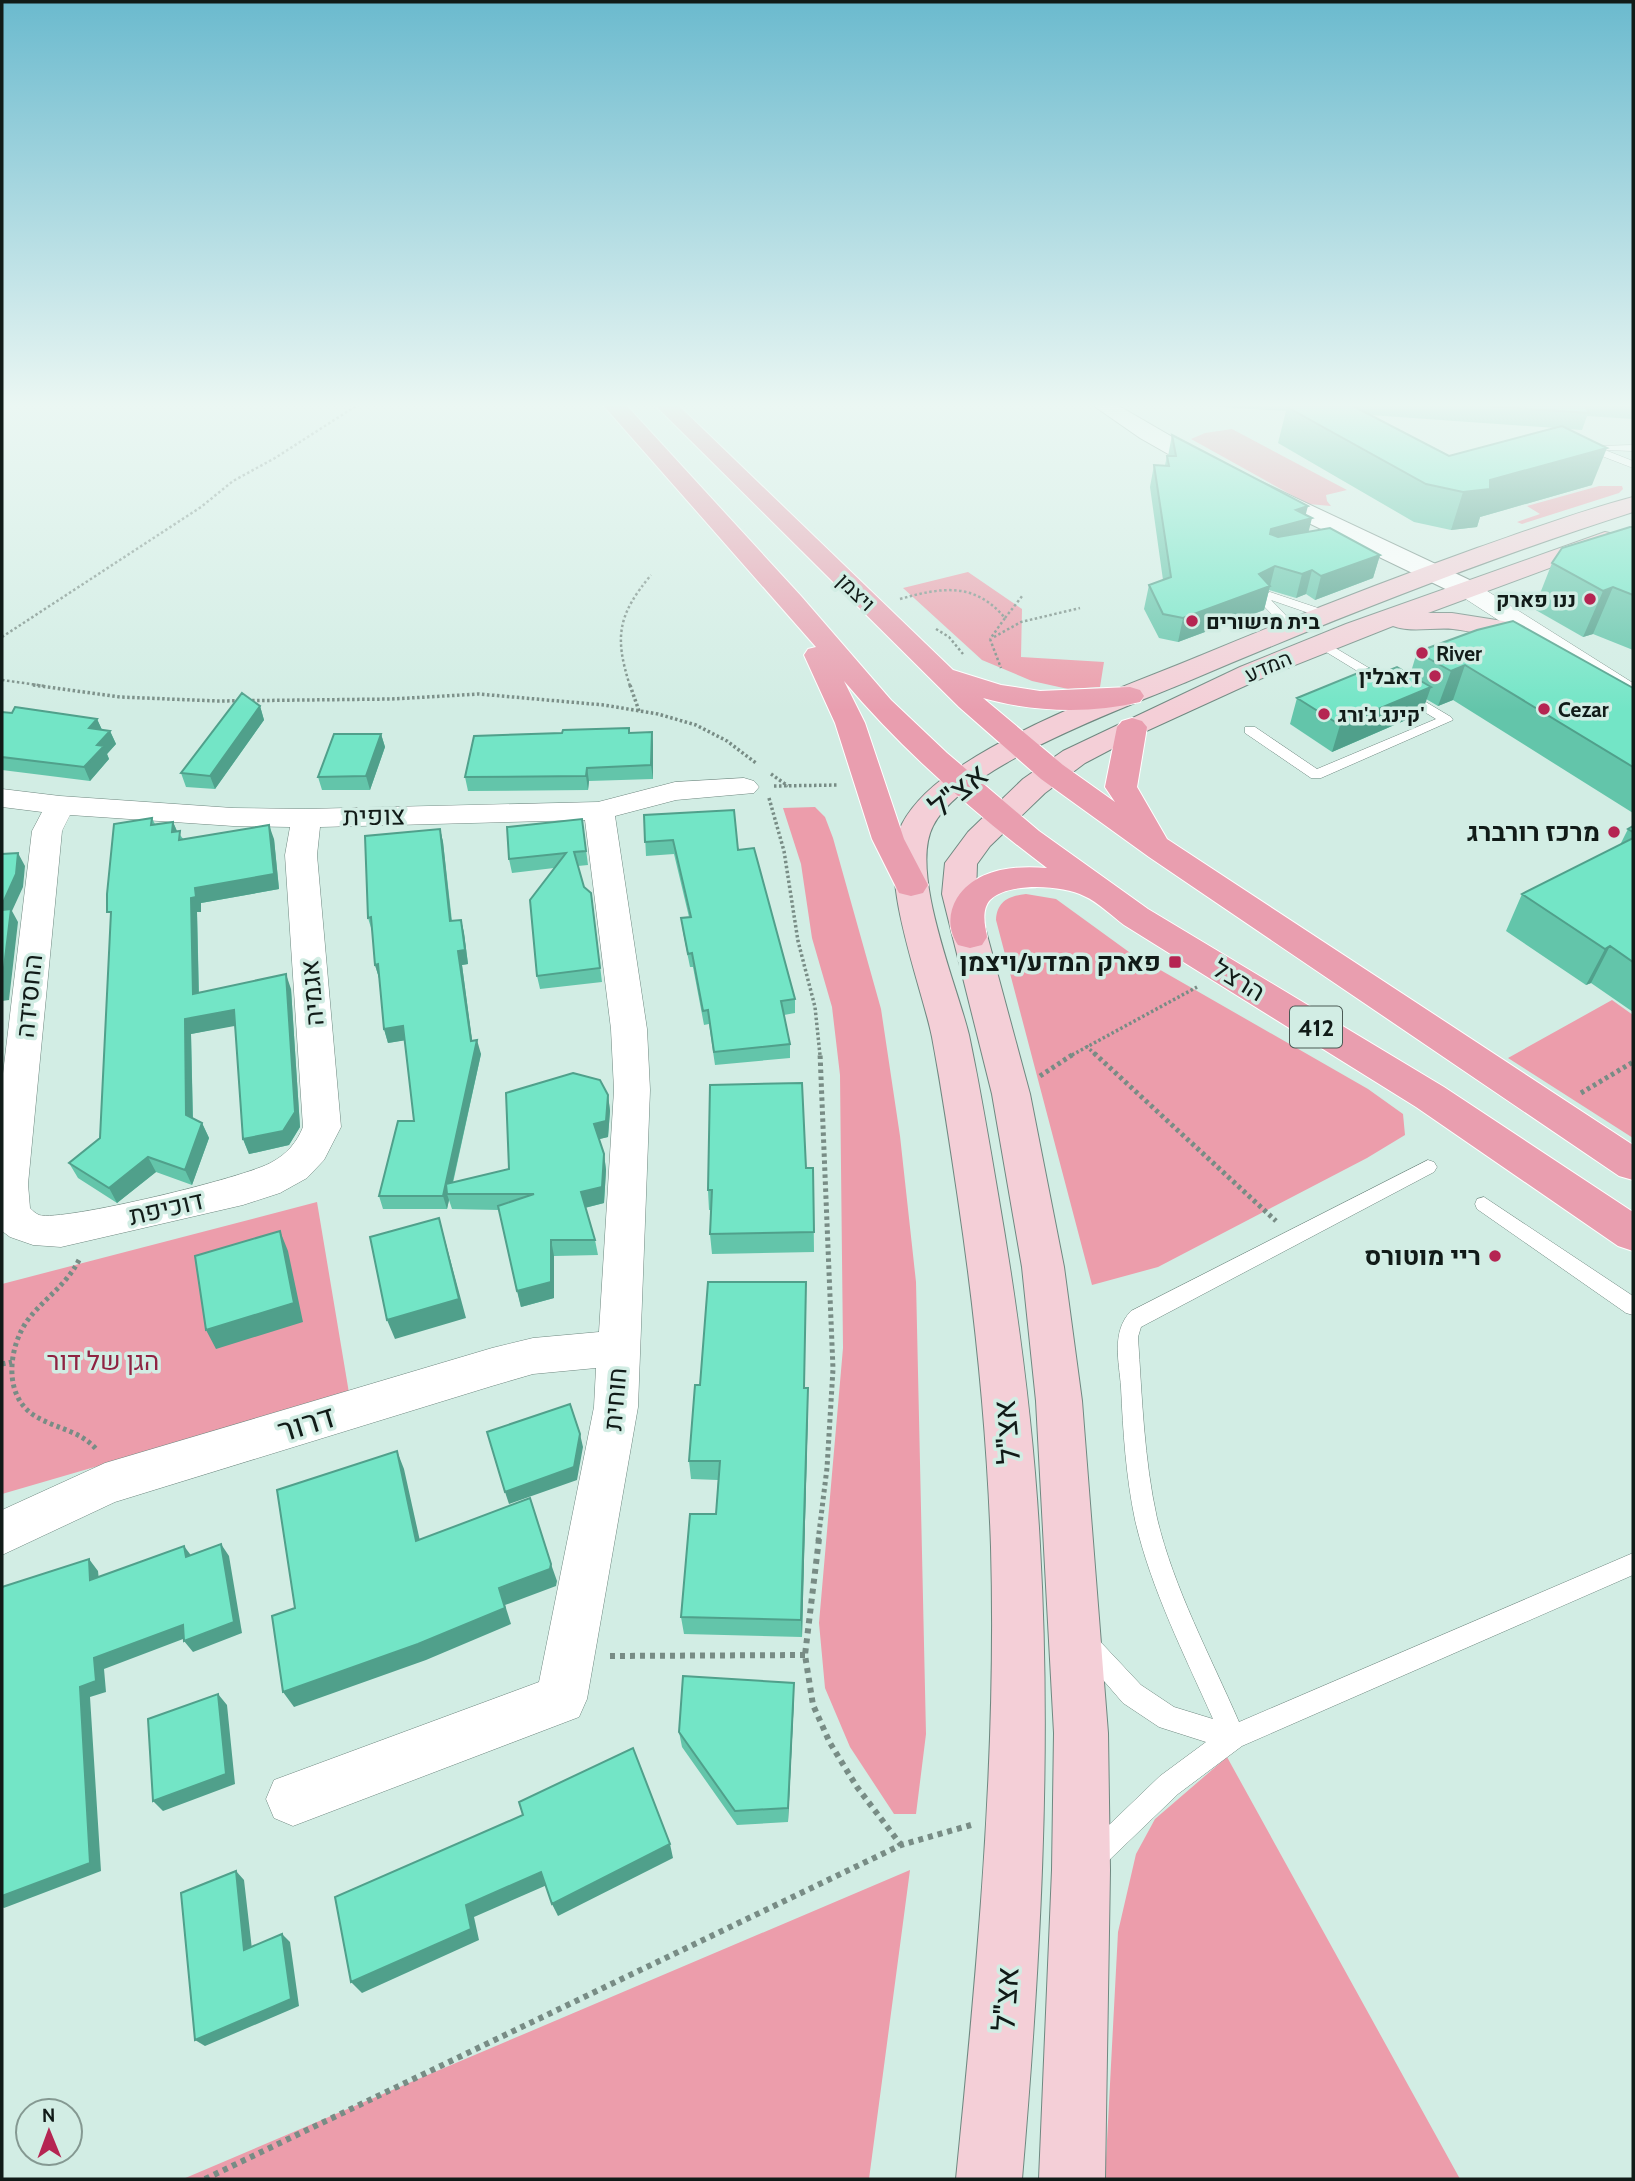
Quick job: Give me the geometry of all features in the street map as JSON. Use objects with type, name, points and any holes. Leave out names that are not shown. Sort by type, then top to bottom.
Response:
[{"type":"main road","name":"412","points":[[707,508],[881,706],[960,781]]},
{"type":"main road","name":"ויצמן","points":[[771,508],[938,670],[1018,745],[1052,772]]},
{"type":"main road","name":"המדע","points":[[1018,745],[1324,614],[1424,575],[1622,508]]},
{"type":"main road","name":"המדע","points":[[1004,816],[1052,772],[1074,757],[1132,727],[1356,630],[1623,533]]},
{"type":"main road","points":[[792,602],[850,723],[888,839],[911,885]]},
{"type":"main road","points":[[1356,630],[1389,622],[1410,621],[1452,621],[1499,628]]},
{"type":"main road","points":[[938,670],[986,690],[1033,700],[1087,701],[1130,696]]},
{"type":"main road","points":[[1132,727],[1121,787],[1140,821],[1161,850]]},
{"type":"main road","name":"אצ\"ל","points":[[989,2179],[1006,1991],[1016,1812],[1017,1592],[1013,1510],[984,1237],[956,1064],[911,885],[910,844],[915,830],[937,800],[960,781],[1018,745]]},
{"type":"main road","name":"412","points":[[1052,772],[1161,850],[1633,1165]]},
{"type":"main road","name":"הרצל","points":[[960,781],[1092,887],[1430,1097],[1633,1234]]},
{"type":"main road","name":"אצ\"ל","points":[[1004,816],[966,853],[961,863],[959,894],[1011,1094],[1052,1327],[1076,1632],[1081,1733],[1081,1870],[1072,2179]]},
{"type":"main road","points":[[970,937],[967,915],[970,905],[977,893],[993,883],[1022,877],[1052,878],[1092,887]]},
{"type":"street","points":[[1286,508],[1337,535],[1424,575],[1633,695]]},
{"type":"street","points":[[1337,535],[1424,575]]},
{"type":"street","points":[[1455,594],[1499,628],[1575,660]]},
{"type":"street","name":"צופית","points":[[2,798],[60,805],[233,817],[306,818],[599,811],[756,774]]},
{"type":"street","name":"החסידה","points":[[24,1227],[10,1210],[9,1184],[47,831],[60,805]]},
{"type":"street","name":"חוחית","points":[[293,1799],[561,1699],[610,1448],[620,1348],[632,1090],[629,1029],[599,811]]},
{"type":"street","name":"אגמיה","points":[[301,1162],[315,1147],[322,1127],[301,855],[306,818]]},
{"type":"street","name":"דוכיפת","points":[[24,1227],[58,1231],[90,1226],[249,1188],[278,1177],[301,1162]]},
{"type":"street","name":"דרור","points":[[2,1533],[105,1484],[492,1367],[533,1356],[620,1348]]},
{"type":"lane","points":[[1292,628],[1266,597],[1324,614]]},
{"type":"lane","points":[[1250,730],[1316,775],[1446,720],[1322,644]]},
{"type":"lane","points":[[1233,1737],[1153,1543],[1142,1490],[1128,1337],[1132,1323],[1138,1317],[1428,1167]]},
{"type":"lane","points":[[1484,1204],[1633,1307]]},
{"type":"lane","points":[[1081,1870],[1168,1785],[1233,1737],[1633,1564]]},
{"type":"lane","points":[[1076,1632],[1132,1694],[1168,1718],[1233,1737]]},
{"type":"path","points":[[2,637],[200,508]]},
{"type":"path","points":[[639,711],[623,669],[620,649],[629,603],[651,575]]},
{"type":"path","points":[[899,599],[933,589],[956,588],[980,595],[998,607],[1004,618]]},
{"type":"path","points":[[990,639],[1023,595]]},
{"type":"path","points":[[990,639],[1021,622],[1080,608]]},
{"type":"path","points":[[990,639],[1004,673]]},
{"type":"path","points":[[2,680],[120,697],[218,701],[392,699],[479,694],[604,705],[696,725],[727,741],[756,774],[788,786]]},
{"type":"path","points":[[871,784],[765,786],[784,851],[797,941],[814,1007],[821,1069],[828,1284],[834,1369],[827,1468],[805,1655],[813,1705],[830,1743],[857,1787],[901,1845]]},
{"type":"path","points":[[1011,1094],[1086,1046],[1225,971]]},
{"type":"path","points":[[1086,1046],[1294,1238]]},
{"type":"path","points":[[1577,1096],[1633,1062]]},
{"type":"path","points":[[90,1226],[74,1271],[63,1286],[28,1318],[17,1338],[11,1387],[24,1408],[84,1435],[96,1448],[105,1484]]},
{"type":"path","points":[[2,1364],[12,1362]]},
{"type":"path","points":[[570,1656],[805,1655]]},
{"type":"path","points":[[205,2179],[901,1845],[1016,1812]]},
{"type":"green space","points":[[1530,508],[1573,508],[1522,524],[1517,522],[1540,514]]},
{"type":"green space","points":[[968,572],[1022,609],[1021,657],[1104,662],[1100,687],[1068,689],[1032,681],[982,660],[903,588]]},
{"type":"green space","points":[[815,807],[825,817],[833,838],[881,1009],[900,1136],[916,1282],[926,1734],[916,1814],[894,1814],[850,1747],[825,1688],[819,1623],[843,1348],[840,1075],[832,1007],[812,938],[801,864],[783,808]]},
{"type":"green space","points":[[1026,894],[1056,899],[1129,952],[1368,1089],[1403,1114],[1405,1135],[1367,1158],[1158,1267],[1092,1285],[996,920],[1001,904],[1014,896]]},
{"type":"green space","points":[[1612,1000],[1633,1015],[1633,1138],[1508,1058]]},
{"type":"green space","name":"הגן של דור","points":[[317,1202],[349,1393],[2,1494],[2,1284]]},
{"type":"green space","points":[[1227,1757],[1460,2179],[1105,2179],[1118,1932],[1136,1854],[1155,1819]]},
{"type":"green space","points":[[910,1870],[869,2179],[183,2179]]},
{"type":"building","points":[[1160,508],[1303,508],[1296,510],[1312,518],[1271,529],[1270,534],[1278,537],[1330,528],[1380,555],[1321,576],[1312,570],[1302,574],[1275,566],[1259,574],[1270,586],[1183,618],[1163,614],[1149,585],[1171,577]]},
{"type":"building","points":[[1633,527],[1633,595],[1613,587],[1603,591],[1552,563],[1562,548]]},
{"type":"building","points":[[1513,621],[1633,688],[1633,767],[1465,665],[1451,671],[1417,652],[1477,630]]},
{"type":"building","points":[[1397,667],[1431,687],[1340,725],[1297,698],[1370,668],[1380,674]]},
{"type":"building","points":[[242,693],[260,706],[210,776],[181,773]]},
{"type":"building","points":[[15,707],[97,719],[89,728],[110,731],[97,745],[104,746],[84,767],[2,757],[2,712],[12,713]]},
{"type":"building","points":[[629,728],[629,733],[652,732],[651,765],[587,768],[586,776],[465,777],[474,736]]},
{"type":"building","points":[[334,734],[381,734],[366,776],[318,777]]},
{"type":"building","points":[[734,810],[738,850],[754,848],[795,999],[781,1001],[790,1044],[714,1052],[708,1010],[703,1011],[692,953],[688,954],[681,918],[691,917],[673,840],[645,842],[644,815]]},
{"type":"building","points":[[152,818],[151,825],[173,822],[172,832],[180,831],[179,840],[269,825],[274,874],[195,888],[196,897],[191,898],[193,994],[286,974],[295,1112],[283,1131],[243,1139],[234,1010],[185,1019],[186,1115],[202,1123],[185,1170],[148,1157],[109,1188],[69,1163],[100,1138],[111,912],[107,912],[107,894],[114,824]]},
{"type":"building","points":[[582,819],[586,851],[574,852],[584,887],[591,893],[600,968],[537,976],[530,900],[566,853],[509,859],[507,827]]},
{"type":"building","points":[[440,829],[450,921],[461,920],[465,950],[458,951],[471,1041],[477,1040],[443,1196],[379,1196],[398,1121],[414,1121],[403,1026],[384,1029],[378,964],[375,965],[371,917],[368,918],[365,836]]},
{"type":"building","points":[[1633,838],[1633,962],[1610,946],[1605,949],[1522,894]]},
{"type":"building","points":[[18,853],[16,874],[2,905],[2,854]]},
{"type":"building","points":[[11,909],[2,984],[2,910]]},
{"type":"building","points":[[573,1073],[600,1080],[608,1095],[606,1121],[594,1124],[604,1154],[602,1187],[581,1192],[595,1240],[551,1240],[551,1282],[517,1291],[498,1206],[534,1194],[447,1194],[446,1184],[509,1169],[506,1093]]},
{"type":"building","points":[[802,1083],[806,1168],[813,1168],[814,1232],[710,1234],[710,1085]]},
{"type":"building","points":[[439,1218],[459,1299],[387,1320],[370,1237]]},
{"type":"building","points":[[280,1231],[294,1303],[206,1330],[195,1256]]},
{"type":"building","points":[[708,1282],[806,1282],[804,1388],[808,1388],[801,1620],[681,1617],[690,1514],[716,1514],[720,1461],[689,1461],[695,1385],[700,1385]]},
{"type":"building","points":[[570,1404],[580,1434],[574,1467],[505,1492],[487,1432]]},
{"type":"building","points":[[397,1451],[416,1541],[530,1498],[551,1564],[550,1569],[499,1588],[505,1608],[418,1644],[283,1692],[272,1616],[295,1608],[277,1490]]},
{"type":"building","points":[[221,1544],[234,1622],[184,1641],[183,1625],[94,1658],[96,1681],[80,1687],[90,1863],[2,1896],[2,1587],[89,1559],[90,1580],[184,1546],[186,1557]]},
{"type":"building","points":[[683,1676],[794,1683],[788,1808],[735,1811],[679,1732]]},
{"type":"building","points":[[218,1694],[226,1774],[153,1801],[148,1719]]},
{"type":"building","points":[[633,1748],[670,1844],[552,1904],[541,1872],[466,1905],[471,1929],[351,1982],[335,1897],[523,1815],[519,1802]]},
{"type":"building","points":[[236,1871],[244,1950],[282,1934],[291,1999],[195,2040],[181,1893]]},
{"type":"place","name":"ננו פארק","points":[[1590,599]]},
{"type":"place","name":"בית מישורים","points":[[1192,621]]},
{"type":"place","name":"River","points":[[1422,653]]},
{"type":"place","name":"דאבלין","points":[[1435,676]]},
{"type":"place","name":"Cezar","points":[[1544,709]]},
{"type":"place","name":"קינג ג'ורג'","points":[[1324,714]]},
{"type":"place","name":"מרכז רורברג","points":[[1614,832]]},
{"type":"place","name":"פארק המדע/ויצמן","points":[[1175,962]]},
{"type":"place","name":"ריי מוטורס","points":[[1495,1256]]}]
